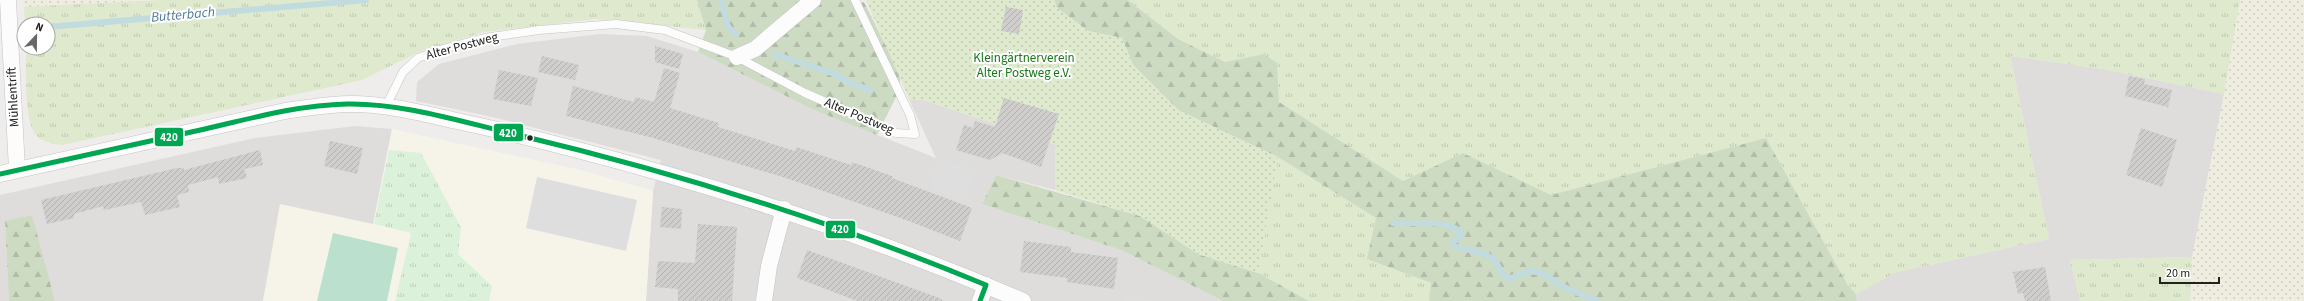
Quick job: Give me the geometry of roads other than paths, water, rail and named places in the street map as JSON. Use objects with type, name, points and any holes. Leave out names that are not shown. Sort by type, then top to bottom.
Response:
[{"type":"street","name":"Mühlentrift","points":[[8,0],[17,169]]},
{"type":"street","points":[[737,57],[755,49],[813,0]]},
{"type":"street","points":[[0,174],[17,169],[285,111],[319,106],[351,104],[386,106],[470,123],[606,157],[784,209],[880,244],[1023,301]]},
{"type":"street","points":[[764,301],[769,266],[784,209]]},
{"type":"street","points":[[980,301],[986,285]]},
{"type":"lane","name":"Alter Postweg","points":[[386,106],[403,72],[418,58],[484,38],[539,30],[616,24],[665,30],[737,57],[805,93],[896,133],[915,134],[910,115],[855,0]]},
{"type":"waterway","name":"Butterbach","points":[[56,26],[366,0]]},
{"type":"waterway","points":[[721,0],[728,27],[736,34]]},
{"type":"waterway","points":[[774,54],[832,73],[851,83],[870,90]]},
{"type":"waterway","points":[[1393,223],[1429,223],[1447,225],[1455,228],[1461,232],[1461,236],[1453,242],[1454,246],[1479,252],[1493,259],[1503,275],[1508,279],[1530,271],[1542,273],[1564,287],[1597,301]]},
{"type":"park label","name":"Kleingärtnerverein Alter Postweg e.V.","points":[[1024,66]]}]
